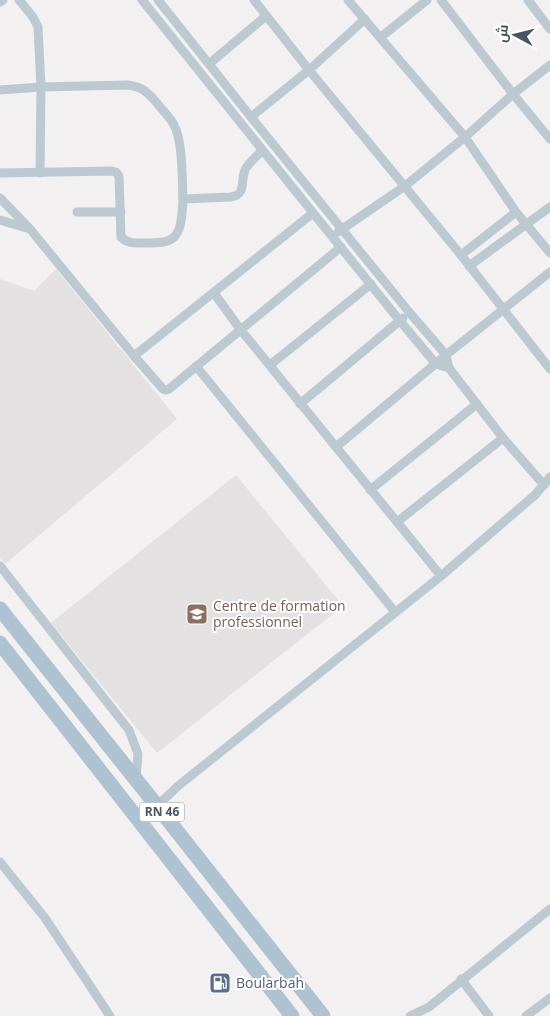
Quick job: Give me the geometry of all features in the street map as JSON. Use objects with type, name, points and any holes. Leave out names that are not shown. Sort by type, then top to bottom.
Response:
[{"type":"main road","name":"RN 46","points":[[0,609],[323,1016]]},
{"type":"main road","name":"RN 46","points":[[0,643],[292,1016]]},
{"type":"street","points":[[19,0],[33,17],[38,27],[41,87],[40,173]]},
{"type":"street","points":[[142,0],[400,321],[436,364],[449,368]]},
{"type":"street","points":[[158,0],[409,312],[446,355],[449,368],[544,485]]},
{"type":"street","points":[[254,0],[550,369]]},
{"type":"street","points":[[348,0],[465,137],[516,212],[550,253]]},
{"type":"street","points":[[380,36],[427,0]]},
{"type":"street","points":[[441,0],[550,139]]},
{"type":"street","points":[[528,0],[550,29]]},
{"type":"street","points":[[209,64],[266,16]]},
{"type":"street","points":[[251,117],[309,70],[365,19]]},
{"type":"street","points":[[332,236],[404,186],[550,65]]},
{"type":"street","points":[[0,90],[128,85],[141,88],[148,93],[174,124],[177,132],[180,146],[183,199],[181,225],[175,235],[170,240],[164,242],[131,243],[125,241],[122,237],[118,176],[116,172],[0,174]]},
{"type":"street","points":[[183,199],[238,196],[244,172],[262,150]]},
{"type":"street","points":[[0,198],[30,229],[134,356],[162,389],[166,390],[170,389],[341,247]]},
{"type":"street","points":[[469,266],[550,207]]},
{"type":"street","points":[[76,212],[121,212]]},
{"type":"street","points":[[461,256],[516,212]]},
{"type":"street","points":[[134,356],[314,213]]},
{"type":"street","points":[[0,220],[30,229]]},
{"type":"street","points":[[336,447],[446,355],[550,272]]},
{"type":"street","points":[[270,365],[371,284]]},
{"type":"street","points":[[214,293],[240,330],[441,576]]},
{"type":"street","points":[[300,404],[409,312]]},
{"type":"street","points":[[196,366],[395,612]]},
{"type":"street","points":[[370,490],[477,404]]},
{"type":"street","points":[[397,522],[504,438]]},
{"type":"street","points":[[157,806],[178,786],[441,576],[535,495],[550,476]]},
{"type":"street","points":[[0,566],[129,730],[138,754],[136,779]]},
{"type":"street","points":[[0,862],[45,918],[110,1016]]},
{"type":"street","points":[[422,1016],[429,1007],[461,980],[550,909]]},
{"type":"street","points":[[461,980],[489,1016]]},
{"type":"street","points":[[526,1016],[550,998]]},
{"type":"street","points":[[410,1016],[429,1007]]},
{"type":"shaded area","points":[[56,269],[177,419],[5,564],[0,558],[0,279],[34,291]]},
{"type":"shaded area","name":"Centre de formation professionnel","points":[[236,475],[343,606],[157,753],[51,623]]},
{"type":"place","name":"Centre de formation professionnel","points":[[197,614]]},
{"type":"place","name":"Boularbah","points":[[220,983]]}]
